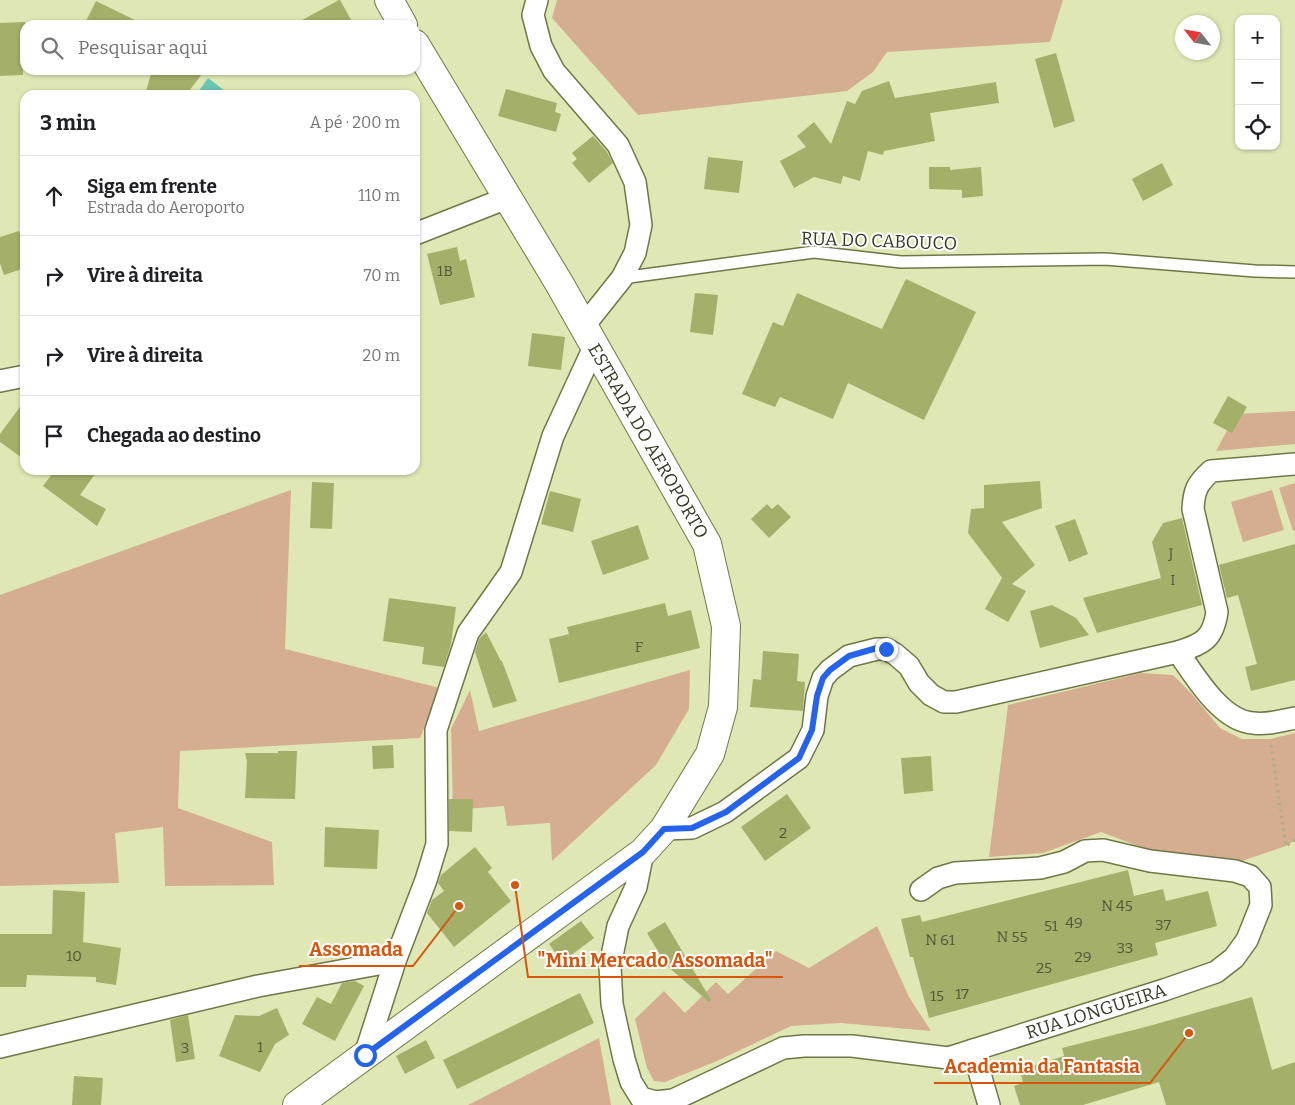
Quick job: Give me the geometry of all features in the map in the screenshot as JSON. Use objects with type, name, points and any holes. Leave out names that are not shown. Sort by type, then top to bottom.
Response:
[{"type":"main road","points":[[389,0],[401,20]]},
{"type":"main road","name":"ESTRADA DO AEROPORTO","points":[[297,1105],[643,852],[664,829],[710,754],[723,707],[726,626],[707,544],[559,283],[420,52]]},
{"type":"street","points":[[365,1055],[395,961],[426,880],[437,844],[436,730],[468,633],[511,572],[553,436],[589,336],[635,253],[641,225],[635,182],[618,145],[554,71],[541,46],[533,15],[537,0]]},
{"type":"street","points":[[420,232],[507,198]]},
{"type":"street","points":[[0,379],[20,377]]},
{"type":"street","points":[[664,829],[692,828],[726,812],[799,758],[812,730],[817,696],[823,678],[830,670],[849,656],[877,648],[886,649],[909,666],[919,684],[931,694],[944,702],[956,702],[1178,652],[1206,640],[1214,627],[1217,612],[1193,509],[1194,492],[1200,480],[1211,471],[1295,464]]},
{"type":"street","points":[[1178,652],[1209,696],[1236,718],[1250,724],[1271,724],[1295,718]]},
{"type":"street","name":"RUA LONGUEIRA","points":[[643,852],[636,887],[618,926],[610,966],[612,1004],[631,1082],[641,1098],[656,1102],[673,1100],[783,1048],[852,1046],[948,1058],[1216,972],[1234,958],[1247,940],[1261,905],[1260,887],[1250,876],[1234,871],[1150,861],[1103,850],[1085,850],[1064,862],[1040,868],[955,873],[938,878],[921,890]]},
{"type":"street","points":[[0,1048],[258,986],[395,961]]},
{"type":"street","points":[[973,1050],[989,1105]]},
{"type":"street","points":[[326,1105],[332,1079]]},
{"type":"lane","name":"RUA DO CABOUCO","points":[[622,278],[814,252],[901,262],[1105,259],[1255,271],[1295,272]]},
{"type":"path","points":[[1270,739],[1286,846],[1295,840]]},
{"type":"shaded area","points":[[557,0],[1063,0],[1050,42],[887,52],[873,72],[847,91],[638,115],[552,18]]},
{"type":"shaded area","points":[[1295,411],[1295,444],[1216,451],[1236,414]]},
{"type":"shaded area","points":[[1295,483],[1295,530],[1293,531],[1279,488]]},
{"type":"shaded area","points":[[291,490],[285,649],[440,688],[420,738],[180,751],[178,808],[272,842],[274,885],[165,886],[163,827],[115,833],[119,883],[0,886],[0,595]]},
{"type":"shaded area","points":[[1272,490],[1284,530],[1243,542],[1231,502]]},
{"type":"shaded area","points":[[690,670],[689,709],[656,765],[552,861],[550,823],[507,826],[504,806],[453,810],[451,729],[470,690],[479,731]]},
{"type":"shaded area","points":[[1141,673],[1173,675],[1191,693],[1220,728],[1242,739],[1270,739],[1295,733],[1295,840],[1286,846],[1242,861],[1162,855],[1101,832],[1043,853],[989,857],[1008,705]]},
{"type":"shaded area","points":[[877,926],[909,997],[931,1031],[841,1023],[791,1026],[717,1061],[665,1082],[654,1081],[647,1068],[635,1019],[664,991],[685,1013],[716,982],[728,994],[776,951],[809,968]]},
{"type":"shaded area","points":[[599,1038],[611,1105],[468,1105]]},
{"type":"water","points":[[208,78],[224,90],[200,90]]},
{"type":"building","points":[[339,0],[351,20],[302,20]]},
{"type":"building","points":[[96,1],[135,20],[86,20]]},
{"type":"building","points":[[20,22],[20,75],[23,75],[0,76],[0,23]]},
{"type":"building","points":[[1056,53],[1075,121],[1054,128],[1035,59]]},
{"type":"building","points":[[151,75],[201,75],[190,90],[146,90]]},
{"type":"building","points":[[889,81],[895,98],[996,82],[999,103],[930,113],[935,141],[884,151],[883,155],[868,151],[860,181],[843,176],[841,184],[814,177],[794,188],[780,161],[806,147],[797,136],[814,122],[831,144],[847,101],[855,104],[862,91]]},
{"type":"building","points":[[506,89],[557,103],[555,112],[561,114],[556,132],[498,116]]},
{"type":"building","points":[[593,136],[607,152],[613,163],[589,183],[572,163],[577,159],[572,153]]},
{"type":"building","points":[[708,157],[743,161],[739,193],[704,189]]},
{"type":"building","points":[[1162,163],[1173,185],[1143,201],[1132,179]]},
{"type":"building","points":[[929,167],[950,167],[950,170],[981,167],[983,196],[962,198],[962,190],[929,189]]},
{"type":"building","points":[[19,231],[20,270],[4,275],[0,263],[0,237]]},
{"type":"building","points":[[457,247],[460,261],[466,259],[475,297],[440,305],[427,254]]},
{"type":"building","points":[[906,279],[976,312],[924,420],[848,383],[833,419],[780,397],[775,407],[742,394],[773,322],[783,326],[797,293],[882,329]]},
{"type":"building","points":[[695,293],[718,295],[713,335],[690,332]]},
{"type":"building","points":[[532,333],[565,337],[561,370],[528,366]]},
{"type":"building","points":[[1228,396],[1247,407],[1232,433],[1213,423]]},
{"type":"building","points":[[20,407],[20,456],[0,442],[0,434]]},
{"type":"building","points":[[51,475],[94,475],[80,495],[106,509],[97,526],[43,486]]},
{"type":"building","points":[[1040,481],[1042,508],[1002,522],[1035,565],[1012,584],[1026,591],[1008,622],[985,609],[1003,579],[968,533],[971,509],[984,508],[984,485]]},
{"type":"building","points":[[312,482],[334,483],[332,529],[310,528]]},
{"type":"building","points":[[550,491],[581,499],[573,532],[541,524]]},
{"type":"building","points":[[767,504],[772,509],[778,504],[791,517],[769,538],[751,519]]},
{"type":"building","points":[[1182,518],[1202,605],[1097,633],[1083,598],[1161,578],[1152,542],[1163,523]]},
{"type":"building","points":[[1075,519],[1088,554],[1069,562],[1055,526]]},
{"type":"building","points":[[638,525],[649,559],[603,575],[591,541]]},
{"type":"building","points":[[1295,544],[1295,680],[1251,691],[1245,667],[1257,664],[1238,595],[1227,598],[1219,565]]},
{"type":"building","points":[[389,598],[456,607],[451,644],[444,667],[422,664],[424,647],[383,641]]},
{"type":"building","points":[[665,603],[668,616],[691,610],[700,648],[559,683],[549,639],[569,634],[567,627]]},
{"type":"building","points":[[1052,605],[1076,618],[1089,635],[1040,648],[1030,611]]},
{"type":"building","points":[[486,632],[502,661],[517,701],[493,708],[475,652],[479,639]]},
{"type":"building","points":[[763,651],[799,654],[797,681],[805,682],[803,711],[750,707],[753,679],[761,680]]},
{"type":"building","points":[[393,745],[394,768],[373,769],[372,746]]},
{"type":"building","points":[[278,751],[297,751],[295,799],[245,798],[247,761],[245,753],[278,753]]},
{"type":"building","points":[[931,756],[933,791],[904,794],[901,758]]},
{"type":"building","points":[[787,794],[811,828],[765,861],[741,827]]},
{"type":"building","points":[[449,799],[473,799],[472,832],[449,831]]},
{"type":"building","points":[[325,827],[379,830],[377,869],[324,867]]},
{"type":"building","points":[[475,847],[492,868],[488,872],[511,901],[454,947],[427,913],[432,900],[444,891],[438,883],[441,875]]},
{"type":"building","points":[[1128,870],[1134,896],[1163,889],[1166,901],[1208,891],[1217,926],[1155,943],[1158,955],[929,1018],[913,957],[910,957],[901,919],[920,915],[922,922]]},
{"type":"building","points":[[53,890],[85,892],[83,942],[121,948],[116,985],[96,982],[96,977],[27,975],[26,987],[0,987],[0,934],[52,934]]},
{"type":"building","points":[[581,921],[594,938],[562,962],[549,944]]},
{"type":"building","points":[[665,922],[711,1000],[709,1002],[667,966],[647,933]]},
{"type":"building","points":[[355,981],[364,986],[335,1041],[302,1024],[317,997],[331,1004],[342,983]]},
{"type":"building","points":[[580,993],[594,1023],[457,1089],[443,1060]]},
{"type":"building","points":[[1252,997],[1272,1070],[1295,1062],[1295,1105],[1166,1105],[1159,1082],[1083,1105],[1020,1105],[1014,1086],[1023,1083],[1020,1070],[1064,1056],[1062,1048]]},
{"type":"building","points":[[277,1008],[289,1035],[275,1044],[260,1072],[219,1056],[235,1015],[259,1016]]},
{"type":"building","points":[[188,1015],[195,1059],[176,1062],[170,1020]]},
{"type":"building","points":[[426,1040],[435,1058],[405,1074],[396,1056]]},
{"type":"building","points":[[74,1076],[103,1078],[101,1105],[72,1105]]},
{"type":"place","name":"\"Mini Mercado Assomada\"","points":[[515,885]]},
{"type":"place","name":"Assomada","points":[[459,906]]},
{"type":"place","name":"Academia da Fantasia","points":[[1189,1033]]},
{"type":"route","points":[[365,1055],[643,852],[664,829],[692,828],[726,812],[799,758],[812,730],[817,696],[823,678],[830,670],[849,656],[877,648],[886,649]]}]
